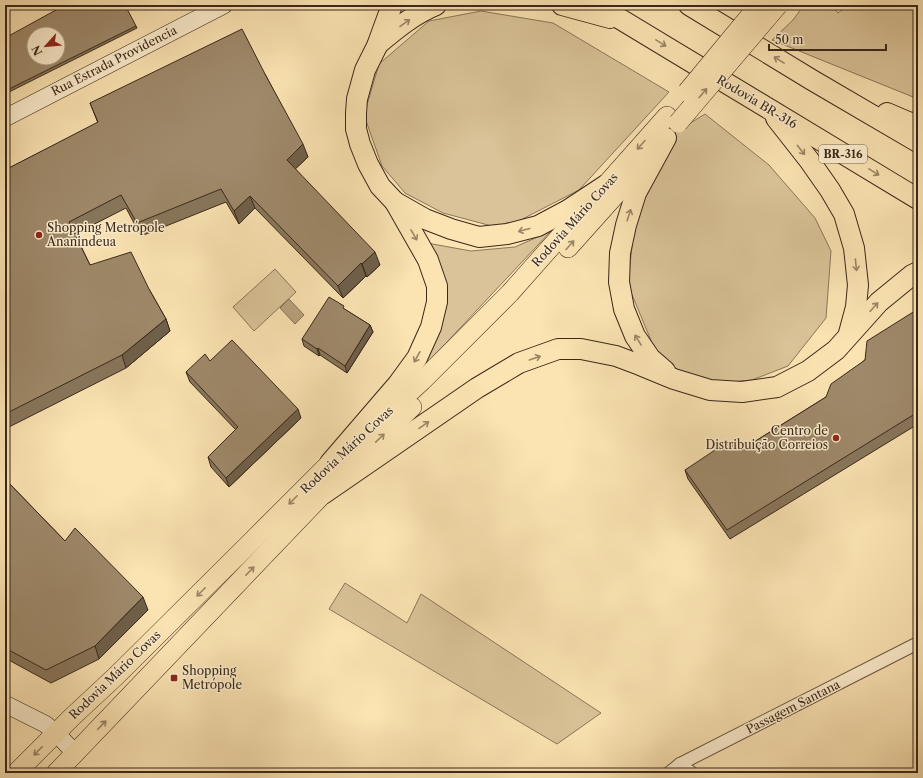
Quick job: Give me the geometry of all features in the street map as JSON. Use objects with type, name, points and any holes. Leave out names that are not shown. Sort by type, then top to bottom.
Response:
[{"type":"highway","points":[[330,463],[393,390],[417,358],[431,327],[437,302],[437,286],[428,260],[395,202],[380,186],[368,164],[356,129],[357,99],[365,70],[377,46],[392,5]]},
{"type":"highway","points":[[377,46],[403,24],[428,8],[436,5]]},
{"type":"highway","points":[[562,5],[627,23]]},
{"type":"highway","name":"Rodovia BR-316","points":[[597,5],[918,199]]},
{"type":"highway","points":[[696,8],[812,80],[918,142]]},
{"type":"highway","points":[[812,80],[908,122],[918,124]]},
{"type":"highway","points":[[768,109],[809,160],[830,190],[844,214],[854,248],[858,285],[856,307],[848,336]]},
{"type":"highway","points":[[670,126],[636,193],[626,225],[620,253],[619,282],[624,309],[635,336],[650,358],[674,379]]},
{"type":"highway","points":[[395,202],[425,219],[451,229],[479,236],[507,234],[538,226],[568,210],[606,184]]},
{"type":"highway","points":[[323,494],[477,388],[519,363],[558,350],[581,350],[616,356],[640,364],[674,379],[710,390],[742,392],[777,387],[808,371],[836,350],[879,302],[912,275],[918,272]]},
{"type":"main road","name":"Rua Estrada Providencia","points":[[5,118],[224,5]]},
{"type":"main road","points":[[670,126],[760,5]]},
{"type":"main road","points":[[670,126],[778,5]]},
{"type":"main road","name":"Rodovia Mário Covas","points":[[16,773],[116,676],[330,463],[422,381],[510,293],[606,184],[670,126]]},
{"type":"main road","name":"Rodovia Mário Covas","points":[[56,773],[323,494],[518,302],[670,126]]},
{"type":"main road","points":[[5,704],[38,720],[56,733],[75,753]]},
{"type":"street","name":"Passagem Santana","points":[[669,773],[680,764],[918,643]]},
{"type":"street","points":[[680,764],[692,773]]},
{"type":"shaded area","points":[[804,5],[832,5],[838,13],[847,5],[918,5],[918,99],[772,40],[793,20]]},
{"type":"shaded area","points":[[481,11],[553,23],[669,92],[579,190],[503,229],[443,213],[405,193],[382,166],[364,115],[379,64],[429,21]]},
{"type":"shaded area","points":[[705,114],[769,165],[815,218],[831,251],[826,318],[788,366],[752,380],[695,385],[655,350],[628,285],[633,236],[640,207],[666,138]]},
{"type":"shaded area","points":[[551,231],[417,374],[441,301],[427,243],[471,251],[515,247]]},
{"type":"shaded area","points":[[275,269],[296,292],[254,331],[233,307]]},
{"type":"shaded area","points":[[289,299],[304,315],[295,324],[280,308]]},
{"type":"shaded area","points":[[345,583],[407,623],[421,594],[601,713],[557,744],[329,609]]},
{"type":"building","points":[[65,5],[125,5],[136,26],[66,61],[66,26],[27,26]]},
{"type":"building","points":[[26,26],[26,66],[55,66],[5,91],[5,38]]},
{"type":"building","name":"Shopping Metrópole Ananindeua","points":[[242,29],[303,144],[287,160],[375,252],[362,264],[361,263],[338,286],[250,196],[234,211],[221,189],[137,223],[121,195],[69,222],[90,265],[131,252],[166,319],[122,355],[5,414],[5,170],[98,122],[90,103]]},
{"type":"building","points":[[329,297],[370,325],[345,366],[302,339]]},
{"type":"building","name":"Centro de Distribuição Correios","points":[[918,309],[918,412],[727,530],[685,470],[724,444],[746,447],[826,397],[831,384],[865,360],[867,341]]},
{"type":"building","points":[[232,340],[298,409],[226,478],[208,457],[238,427],[186,372],[205,354],[210,361]]},
{"type":"building","points":[[5,479],[65,541],[75,528],[143,597],[95,646],[46,670],[5,648]]},
{"type":"place","name":"Shopping Metrópole Ananindeua","points":[[39,235]]},
{"type":"place","name":"Centro de Distribuição Correios","points":[[836,438]]},
{"type":"place","name":"Shopping Metrópole","points":[[174,678]]}]
